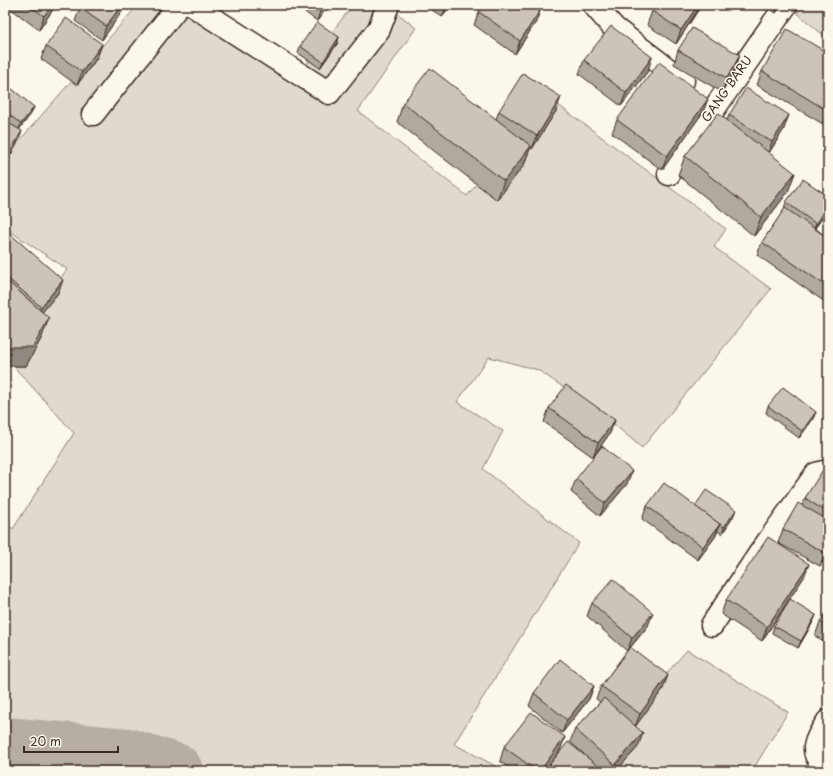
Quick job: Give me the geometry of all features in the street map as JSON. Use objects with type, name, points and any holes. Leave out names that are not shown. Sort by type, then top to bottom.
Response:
[{"type":"street","points":[[93,114],[179,5]]},
{"type":"street","points":[[192,5],[329,93],[379,29],[388,5]]},
{"type":"street","points":[[594,5],[614,28],[650,58],[716,106]]},
{"type":"street","name":"GANG BARU","points":[[669,174],[786,5]]},
{"type":"street","points":[[712,625],[762,550],[816,474],[828,471]]},
{"type":"street","points":[[828,722],[816,738],[815,753],[820,762],[828,767]]},
{"type":"shaded area","points":[[138,5],[185,5],[297,76],[353,5],[387,5],[416,28],[358,111],[467,196],[546,96],[726,229],[714,247],[771,289],[642,448],[597,410],[538,370],[489,357],[457,402],[503,431],[483,469],[579,543],[454,744],[505,771],[192,771],[194,768],[83,738],[5,741],[5,521],[13,529],[74,433],[5,357],[67,269],[5,228],[5,157]]},
{"type":"shaded area","points":[[803,5],[828,5],[828,39],[797,13]]},
{"type":"shaded area","points":[[687,650],[788,712],[752,771],[581,771]]},
{"type":"building","points":[[29,5],[52,5],[44,16]]},
{"type":"building","points":[[82,5],[122,5],[106,26],[80,8]]},
{"type":"building","points":[[483,5],[536,5],[541,9],[520,41],[479,12]]},
{"type":"building","points":[[656,5],[698,5],[681,30],[652,11]]},
{"type":"building","points":[[66,18],[102,44],[82,72],[46,46]]},
{"type":"building","points":[[317,22],[339,37],[323,62],[300,46]]},
{"type":"building","points":[[611,26],[652,57],[626,93],[584,60]]},
{"type":"building","points":[[692,28],[740,55],[727,78],[678,50]]},
{"type":"building","points":[[787,29],[828,53],[828,111],[762,71]]},
{"type":"building","points":[[659,62],[708,99],[667,156],[617,120]]},
{"type":"building","points":[[430,68],[531,146],[504,181],[403,103]]},
{"type":"building","points":[[523,73],[561,97],[537,136],[499,111]]},
{"type":"building","points":[[11,88],[34,107],[21,124],[5,111],[5,95]]},
{"type":"building","points":[[746,88],[789,115],[772,142],[729,115]]},
{"type":"building","points":[[718,113],[795,173],[761,217],[685,156]]},
{"type":"building","points":[[5,121],[22,131],[10,152],[5,149]]},
{"type":"building","points":[[803,179],[828,196],[828,207],[816,224],[786,202]]},
{"type":"building","points":[[785,208],[828,238],[828,287],[762,242]]},
{"type":"building","points":[[8,232],[63,280],[41,307],[5,276],[5,235]]},
{"type":"building","points":[[5,279],[49,318],[33,347],[5,347]]},
{"type":"building","points":[[566,385],[615,420],[598,443],[549,408]]},
{"type":"building","points":[[783,387],[816,412],[802,431],[768,406]]},
{"type":"building","points":[[602,446],[632,471],[605,503],[576,479]]},
{"type":"building","points":[[826,465],[828,466],[828,513],[805,498]]},
{"type":"building","points":[[664,483],[720,524],[703,547],[647,506]]},
{"type":"building","points":[[706,490],[736,510],[724,527],[695,506]]},
{"type":"building","points":[[798,503],[828,520],[828,547],[825,553],[783,529]]},
{"type":"building","points":[[768,537],[809,564],[767,627],[726,600]]},
{"type":"building","points":[[613,579],[653,613],[632,638],[592,603]]},
{"type":"building","points":[[790,599],[816,615],[801,641],[774,626]]},
{"type":"building","points":[[828,610],[828,627],[820,622]]},
{"type":"building","points":[[630,647],[668,675],[640,714],[601,686]]},
{"type":"building","points":[[560,659],[594,686],[567,720],[534,693]]},
{"type":"building","points":[[604,698],[643,733],[615,765],[575,729]]},
{"type":"building","points":[[531,712],[565,737],[540,771],[537,771],[504,747]]},
{"type":"building","points":[[568,742],[604,771],[558,771],[550,764]]},
{"type":"waterway","points":[[5,745],[127,756],[175,771]]}]
